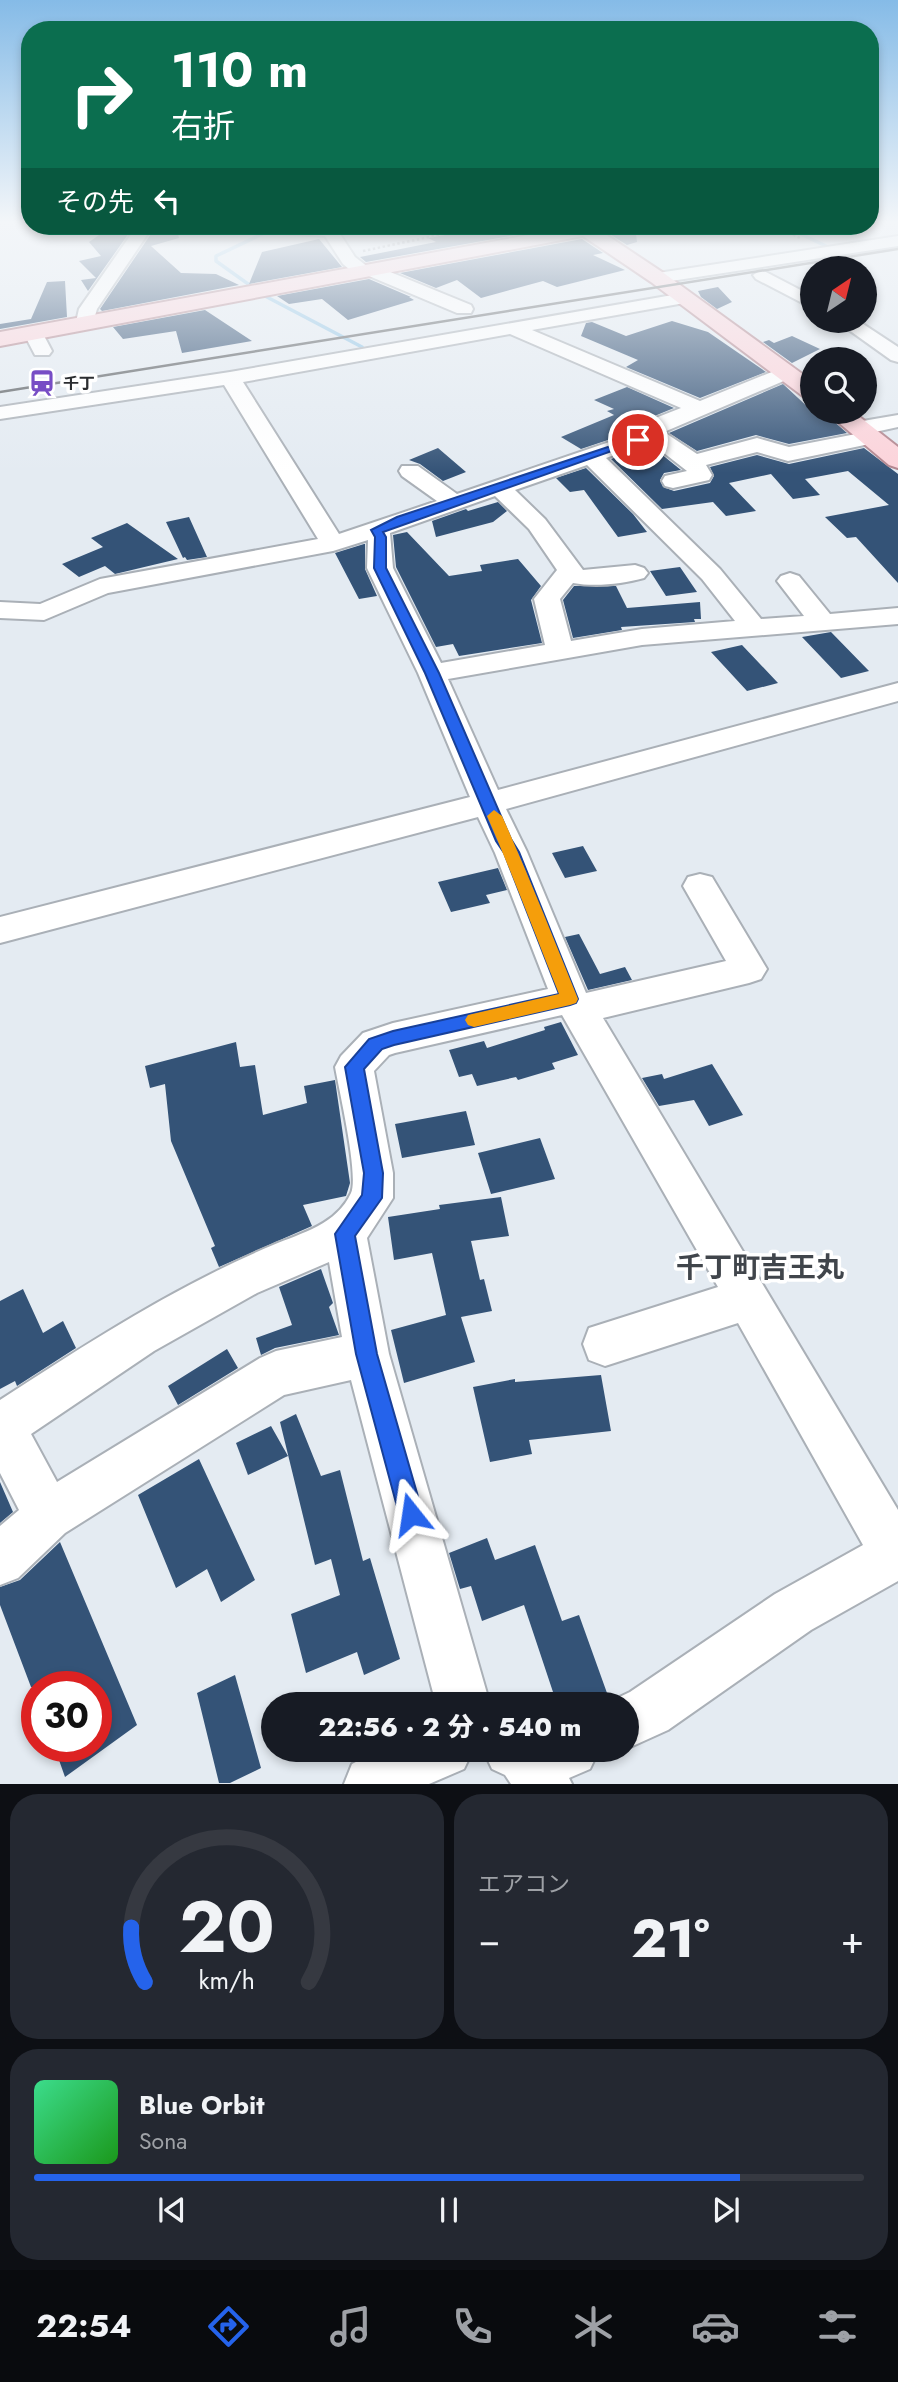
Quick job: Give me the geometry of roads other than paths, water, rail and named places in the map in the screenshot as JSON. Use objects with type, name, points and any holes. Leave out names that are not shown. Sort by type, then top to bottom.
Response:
[{"type":"main road","points":[[0,339],[38,342],[86,322],[174,306]]},
{"type":"main road","points":[[695,306],[800,384]]},
{"type":"main road","points":[[854,424],[898,460]]},
{"type":"street","points":[[86,322],[90,306]]},
{"type":"street","points":[[457,306],[464,309]]},
{"type":"street","points":[[0,413],[230,378],[640,306]]},
{"type":"street","points":[[513,330],[699,408]]},
{"type":"street","points":[[866,333],[898,356]]},
{"type":"street","points":[[0,610],[44,612],[74,597],[130,580],[333,544],[638,440],[668,437],[699,408],[786,373]]},
{"type":"street","points":[[230,378],[333,544]]},
{"type":"street","points":[[693,462],[757,445],[788,454],[898,421]]},
{"type":"street","points":[[668,437],[693,462],[701,475],[674,481]]},
{"type":"street","points":[[592,457],[702,565],[752,627]]},
{"type":"street","points":[[410,471],[454,503]]},
{"type":"street","points":[[500,488],[537,524],[570,570],[569,575],[547,599],[560,651]]},
{"type":"street","points":[[377,530],[380,537],[380,568],[432,673],[531,897],[534,913],[574,1004],[896,1555],[793,1612],[639,1716]]},
{"type":"street","points":[[569,575],[585,578],[635,573]]},
{"type":"street","points":[[790,581],[822,621]]},
{"type":"street","points":[[432,673],[642,637],[822,621],[887,617],[898,638]]},
{"type":"street","points":[[0,930],[489,803],[898,692]]},
{"type":"street","points":[[48,1517],[5,1434],[5,1427],[12,1419],[138,1336],[242,1279],[345,1234],[372,1198],[373,1173],[354,1067],[363,1056],[376,1044],[393,1038],[749,969],[700,886]]},
{"type":"street","points":[[345,1234],[367,1354],[460,1692]]},
{"type":"street","points":[[605,1344],[748,1299]]},
{"type":"street","points":[[0,1560],[48,1517],[276,1374],[367,1354]]},
{"type":"street","points":[[372,1783],[412,1762]]},
{"type":"waterway","points":[[285,306],[362,347]]},
{"type":"railway","points":[[0,392],[538,306]]},
{"type":"place","name":"千丁","points":[[42,383]]},
{"type":"district","name":"千丁町吉王丸","points":[[760,1267]]}]
